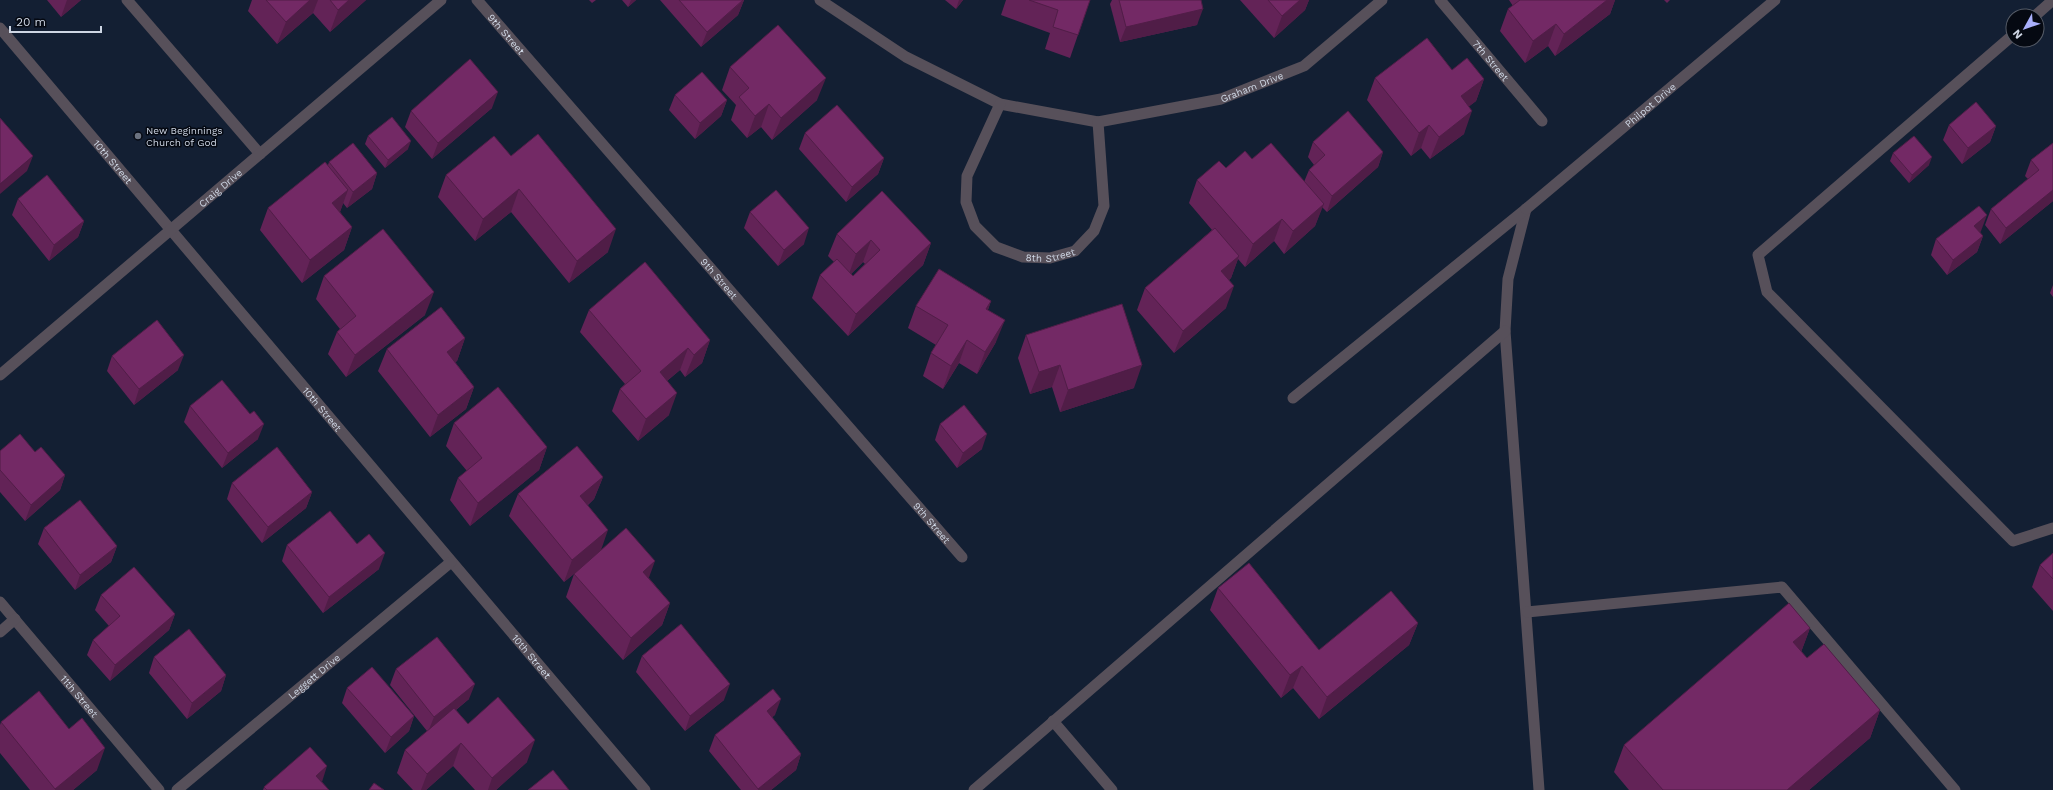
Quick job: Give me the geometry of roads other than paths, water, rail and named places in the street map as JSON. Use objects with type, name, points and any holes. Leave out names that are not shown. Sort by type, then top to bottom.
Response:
[{"type":"street","points":[[127,0],[260,154]]},
{"type":"street","name":"Craig Drive","points":[[0,375],[441,0]]},
{"type":"street","name":"9th Street","points":[[477,0],[962,557]]},
{"type":"street","points":[[820,0],[906,57],[1000,104],[1098,122]]},
{"type":"street","name":"Graham Drive","points":[[1098,122],[1221,99],[1304,66],[1382,0]]},
{"type":"street","name":"7th Street","points":[[1440,0],[1542,121]]},
{"type":"street","name":"Philpot Drive","points":[[1293,398],[1526,209],[1774,0]]},
{"type":"street","points":[[2044,8],[2053,0]]},
{"type":"street","name":"10th Street","points":[[0,28],[645,790]]},
{"type":"street","points":[[2005,42],[1758,255],[1767,292],[2013,541],[2053,528]]},
{"type":"street","name":"8th Street","points":[[1000,104],[967,176],[966,202],[976,226],[996,247],[1023,257],[1050,258],[1075,251],[1094,231],[1104,206],[1098,122]]},
{"type":"street","points":[[1526,209],[1508,279],[1505,331],[1539,790]]},
{"type":"street","points":[[974,790],[1505,331]]},
{"type":"street","name":"Leggett Drive","points":[[177,790],[452,562]]},
{"type":"street","points":[[1527,612],[1782,587],[1955,790]]},
{"type":"street","name":"11th Street","points":[[0,602],[159,790]]},
{"type":"street","points":[[0,632],[15,619]]},
{"type":"street","points":[[1053,721],[1112,790]]},
{"type":"place","name":"New Beginnings Church of God","points":[[138,136]]}]
